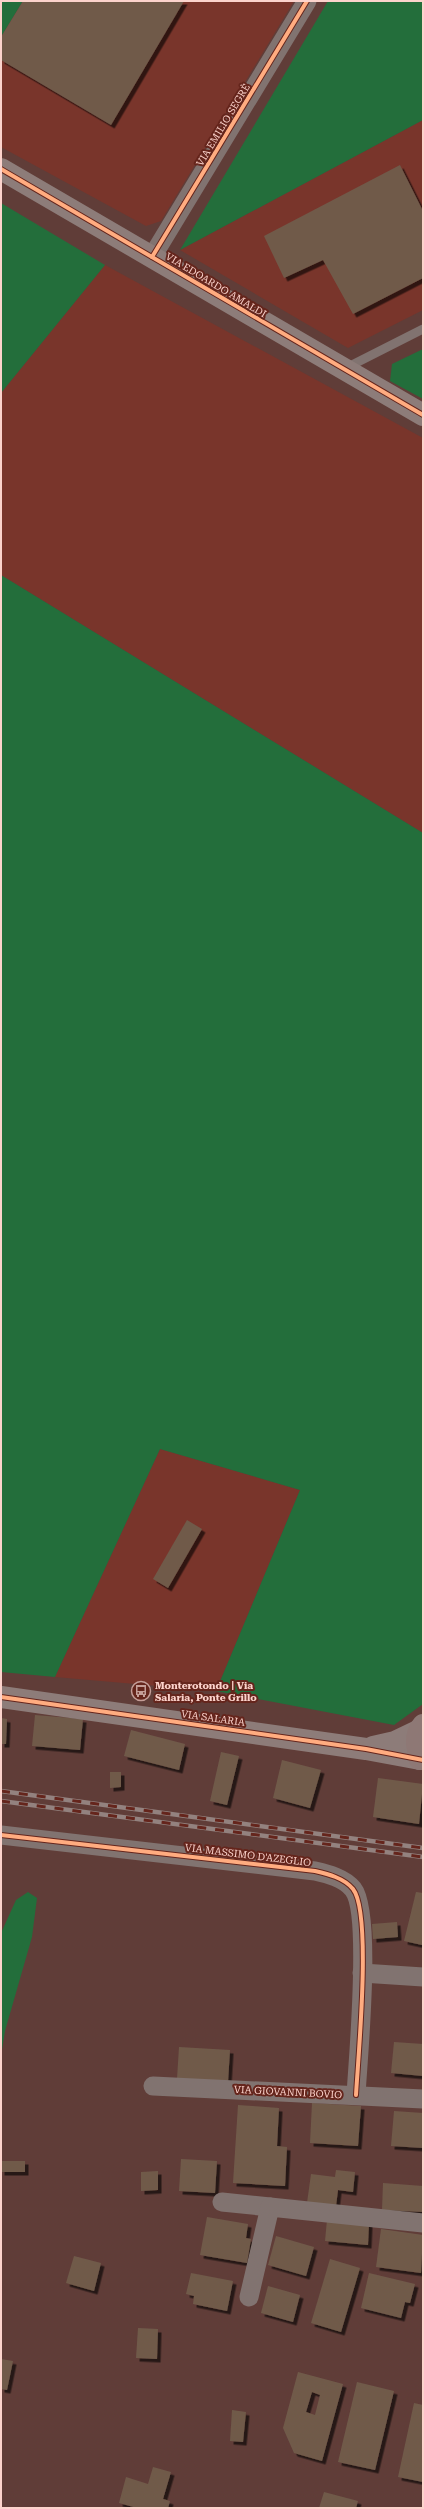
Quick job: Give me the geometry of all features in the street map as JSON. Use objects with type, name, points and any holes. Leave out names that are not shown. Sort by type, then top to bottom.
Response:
[{"type":"main road","points":[[420,1728],[417,1745],[422,1758]]},
{"type":"street","name":"VIA EMILIO SEGRÈ","points":[[152,257],[307,1]]},
{"type":"street","name":"VIA EDOARDO AMALDI","points":[[1,169],[343,370],[423,415]]},
{"type":"street","name":"VIA SALARIA","points":[[1,1697],[422,1758]]},
{"type":"street","points":[[366,1749],[395,1742],[420,1728]]},
{"type":"street","name":"VIA MASSIMO D'AZEGLIO","points":[[1,1835],[315,1870],[348,1884],[359,1900],[362,1928],[362,1973],[356,2095]]},
{"type":"street","points":[[362,1973],[423,1977]]},
{"type":"street","name":"VIA GIOVANNI BOVIO","points":[[154,2086],[423,2099]]},
{"type":"street","points":[[222,2202],[423,2223]]},
{"type":"street","points":[[249,2298],[270,2207]]},
{"type":"lane","points":[[343,370],[423,329]]},
{"type":"shaded area","points":[[23,1],[294,1],[161,221],[146,226],[1,147],[1,37]]},
{"type":"shaded area","points":[[423,120],[423,310],[348,348],[180,250]]},
{"type":"shaded area","points":[[105,265],[423,438],[423,833],[1,575],[1,393]]},
{"type":"shaded area","points":[[160,1449],[300,1490],[216,1691],[55,1677]]},
{"type":"green space","points":[[1,1],[23,1],[1,37]]},
{"type":"green space","points":[[328,1],[423,1],[423,120],[180,250]]},
{"type":"green space","points":[[1,203],[105,265],[1,393]]},
{"type":"green space","points":[[423,349],[423,399],[390,381],[392,364]]},
{"type":"green space","points":[[1,575],[423,833],[423,1704],[394,1725],[216,1691],[300,1490],[160,1449],[55,1677],[1,1672]]},
{"type":"green space","points":[[28,1892],[37,1898],[32,1937],[5,2031],[1,2056],[1,1933],[16,1900]]},
{"type":"building","points":[[23,1],[184,1],[111,125],[1,60],[1,37]]},
{"type":"building","points":[[400,165],[423,211],[423,278],[353,314],[323,260],[284,278],[264,236]]},
{"type":"building","points":[[187,1520],[202,1529],[168,1588],[153,1579]]},
{"type":"building","points":[[35,1715],[83,1719],[80,1750],[32,1746]]},
{"type":"building","points":[[1,1718],[7,1719],[6,1744],[1,1744]]},
{"type":"building","points":[[131,1730],[185,1744],[179,1770],[124,1756]]},
{"type":"building","points":[[221,1752],[239,1756],[227,1805],[210,1801]]},
{"type":"building","points":[[282,1760],[321,1770],[310,1808],[273,1798]]},
{"type":"building","points":[[110,1772],[121,1772],[121,1787],[110,1788]]},
{"type":"building","points":[[378,1778],[423,1784],[419,1824],[373,1817]]},
{"type":"building","points":[[416,1892],[423,1893],[422,1945],[404,1941]]},
{"type":"building","points":[[397,1922],[398,1937],[373,1939],[372,1924]]},
{"type":"building","points":[[394,2042],[423,2044],[423,2076],[391,2073]]},
{"type":"building","points":[[179,2047],[230,2050],[228,2082],[177,2079]]},
{"type":"building","points":[[312,2103],[361,2106],[358,2146],[310,2143]]},
{"type":"building","points":[[238,2105],[279,2108],[277,2146],[287,2147],[285,2186],[233,2183]]},
{"type":"building","points":[[394,2111],[423,2113],[423,2148],[391,2146]]},
{"type":"building","points":[[181,2159],[217,2161],[215,2193],[179,2191]]},
{"type":"building","points":[[1,2161],[25,2161],[25,2172],[1,2172]]},
{"type":"building","points":[[336,2170],[355,2172],[353,2192],[338,2190],[336,2206],[307,2203],[311,2174],[335,2177]]},
{"type":"building","points":[[158,2171],[158,2190],[141,2191],[141,2172]]},
{"type":"building","points":[[383,2183],[423,2186],[423,2212],[382,2210]]},
{"type":"building","points":[[207,2217],[248,2224],[246,2238],[251,2239],[247,2263],[200,2255]]},
{"type":"building","points":[[327,2220],[369,2223],[368,2245],[325,2241]]},
{"type":"building","points":[[381,2229],[423,2235],[421,2273],[376,2267]]},
{"type":"building","points":[[276,2236],[314,2247],[306,2276],[268,2265]]},
{"type":"building","points":[[74,2256],[101,2263],[94,2291],[66,2283]]},
{"type":"building","points":[[330,2259],[360,2268],[341,2332],[311,2323]]},
{"type":"building","points":[[191,2273],[233,2281],[227,2311],[193,2304],[194,2296],[186,2294]]},
{"type":"building","points":[[369,2273],[415,2284],[410,2303],[405,2302],[401,2318],[361,2308]]},
{"type":"building","points":[[268,2286],[300,2295],[293,2322],[261,2313]]},
{"type":"building","points":[[138,2328],[158,2329],[157,2359],[136,2358]]},
{"type":"building","points":[[1,2359],[13,2361],[7,2390],[1,2389]]},
{"type":"building","points":[[298,2372],[343,2384],[322,2461],[294,2453],[283,2428]],"holes":[[[312,2392],[320,2395],[315,2415],[306,2412]]]},
{"type":"building","points":[[357,2382],[394,2391],[375,2470],[338,2462]]},
{"type":"building","points":[[414,2403],[423,2405],[423,2482],[398,2477]]},
{"type":"building","points":[[232,2410],[246,2412],[243,2442],[230,2441]]},
{"type":"building","points":[[153,2467],[171,2472],[163,2499],[170,2501],[168,2508],[137,2508],[119,2503],[126,2477],[148,2484]]},
{"type":"building","points":[[324,2492],[358,2501],[356,2508],[319,2508]]},
{"type":"railway","points":[[1,1791],[423,1848]]},
{"type":"railway","points":[[1,1801],[423,1857]]},
{"type":"cycle path","points":[[152,257],[307,1]]},
{"type":"cycle path","points":[[1,169],[423,415]]},
{"type":"cycle path","points":[[1,1697],[366,1749],[423,1760]]},
{"type":"cycle path","points":[[1,1835],[315,1871],[330,1875],[345,1882],[353,1889],[359,1903],[362,1926],[363,1955],[361,2020],[356,2095]]},
{"type":"place","name":"Monterotondo | Via Salaria, Ponte Grillo","points":[[141,1691]]}]
